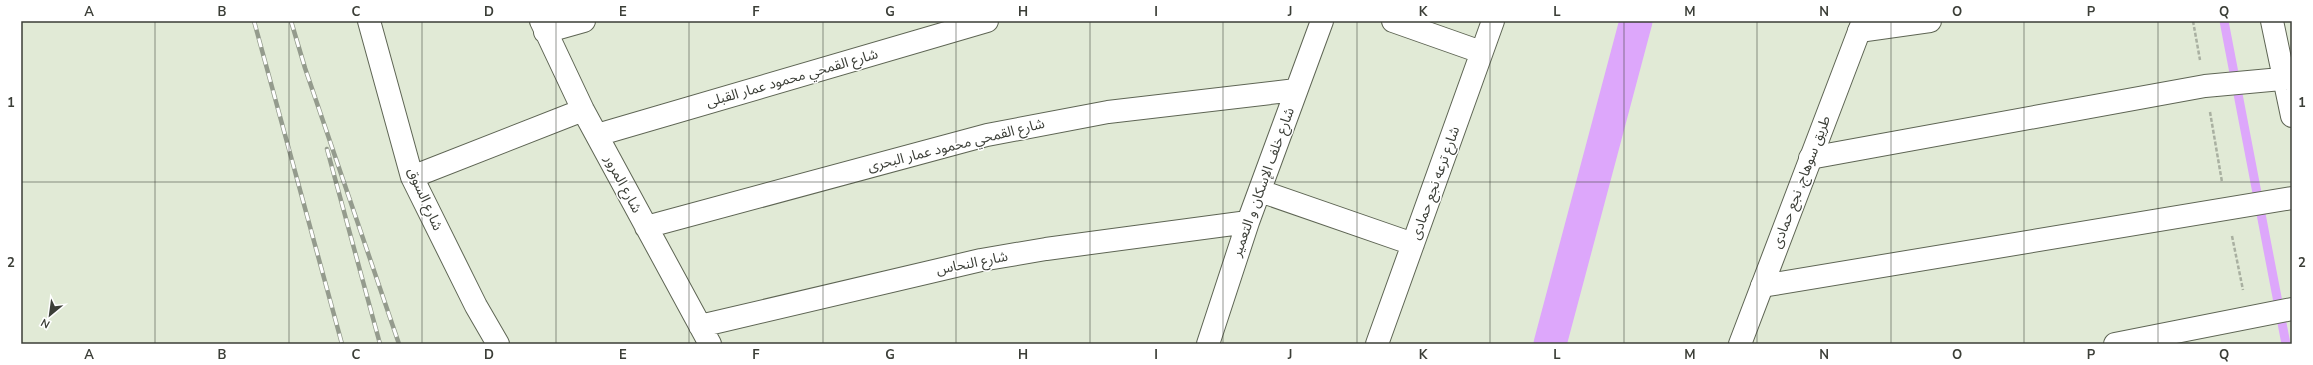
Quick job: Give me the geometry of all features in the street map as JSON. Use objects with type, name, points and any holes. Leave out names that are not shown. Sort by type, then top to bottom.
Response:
[{"type":"street","name":"شارع السوق","points":[[369,21],[412,177],[476,306],[498,344]]},
{"type":"street","points":[[543,26],[584,21]]},
{"type":"street","name":"شارع القمحي محمود عمار القبلى","points":[[597,135],[987,21]]},
{"type":"street","name":"شارع خلف الإسكان و التعمير","points":[[1208,344],[1248,222],[1322,21]]},
{"type":"street","points":[[1393,21],[1481,52]]},
{"type":"street","name":"شارع ترعه نجع حمادى","points":[[1377,344],[1493,21]]},
{"type":"street","points":[[1861,26],[1930,21]]},
{"type":"street","points":[[2272,21],[2288,79],[2292,116]]},
{"type":"street","name":"شارع المرور","points":[[543,26],[583,110],[705,335]]},
{"type":"street","name":"طريق سوهاج, نجع حمادى","points":[[1740,344],[1861,26]]},
{"type":"street","points":[[1810,158],[2205,86],[2288,79]]},
{"type":"street","name":"شارع القمحي محمود عمار البحرى","points":[[646,227],[987,135],[1108,112],[1296,90]]},
{"type":"street","points":[[412,177],[583,110]]},
{"type":"street","points":[[1260,190],[1413,244]]},
{"type":"street","points":[[1762,286],[2292,198]]},
{"type":"street","name":"شارع النحاس","points":[[705,335],[981,260],[1097,241],[1248,222]]},
{"type":"street","points":[[2115,344],[2292,309]]},
{"type":"waterway","points":[[1550,344],[1636,21]]},
{"type":"waterway","points":[[2224,21],[2286,344]]},
{"type":"railway","points":[[254,21],[342,344]]},
{"type":"railway","points":[[291,21],[305,68],[399,344]]},
{"type":"railway","points":[[327,149],[380,344]]}]
